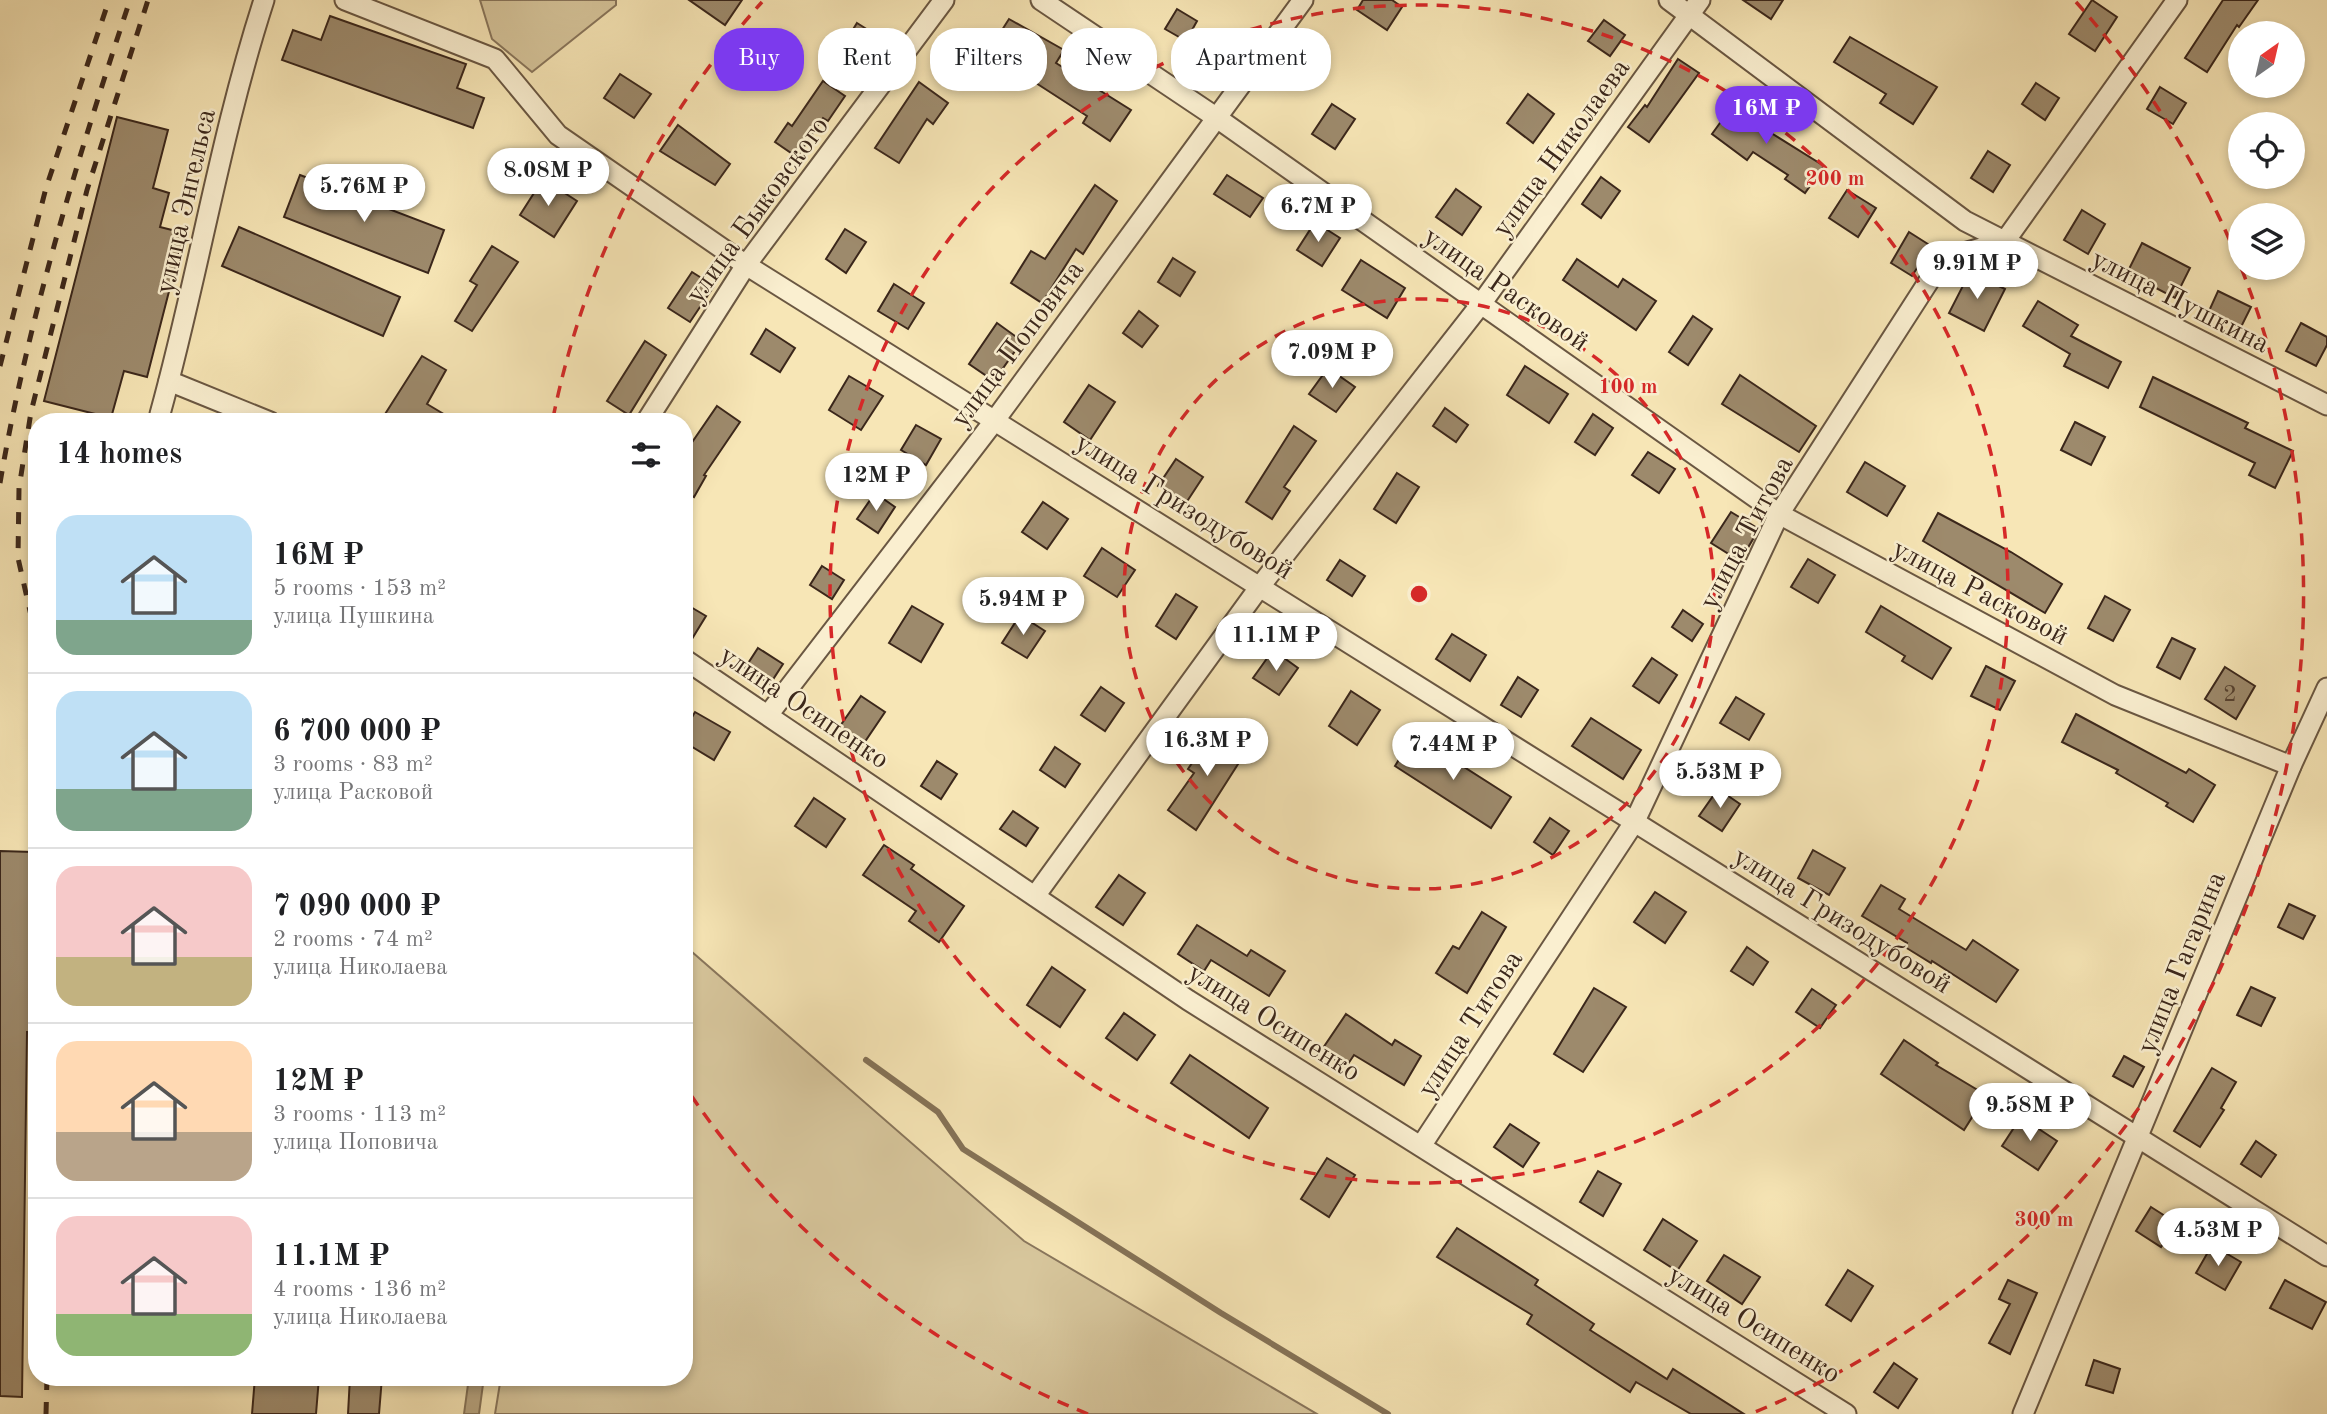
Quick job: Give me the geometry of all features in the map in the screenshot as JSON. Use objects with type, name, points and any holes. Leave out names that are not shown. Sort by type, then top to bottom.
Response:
[{"type":"street","name":"улица Энгельса","points":[[160,413],[194,288],[221,154],[264,0]]},
{"type":"street","name":"улица Гризодубовой","points":[[345,0],[495,59],[558,135],[746,265],[1261,585],[2327,1256]]},
{"type":"street","name":"улица Быковского","points":[[652,413],[746,265],[944,0]]},
{"type":"street","name":"улица Расковой","points":[[1041,0],[1217,118],[1779,514],[2115,695],[2291,766]]},
{"type":"street","name":"улица Поповича","points":[[768,715],[995,420],[1303,0]]},
{"type":"street","name":"улица Пушкина","points":[[1669,0],[1695,8],[1965,221],[2327,405]]},
{"type":"street","points":[[2005,242],[2177,0]]},
{"type":"street","name":"улица Николаева","points":[[1035,896],[1261,585],[1481,304],[1695,8]]},
{"type":"street","name":"улица Титова","points":[[1421,1146],[1635,821],[1779,514],[1943,259],[2005,242]]},
{"type":"street","points":[[169,381],[248,413]]},
{"type":"street","name":"улица Осипенко","points":[[693,665],[1188,1000],[1846,1414]]},
{"type":"street","name":"улица Гагарина","points":[[2023,1414],[2291,766],[2327,688]]},
{"type":"shaded area","points":[[480,0],[616,0],[616,5],[532,72],[492,39]]},
{"type":"shaded area","points":[[693,953],[1024,1241],[1317,1414],[495,1414],[500,1386],[693,1386]]},
{"type":"shaded area","points":[[468,1386],[483,1386],[479,1414],[464,1414]]},
{"type":"building","points":[[689,0],[742,0],[725,25]]},
{"type":"building","points":[[1363,0],[1392,0],[1402,7],[1387,30],[1357,10]]},
{"type":"building","points":[[1743,0],[1783,0],[1771,19]]},
{"type":"building","points":[[2092,0],[2117,17],[2095,51],[2069,34]]},
{"type":"building","points":[[2223,0],[2258,0],[2243,21],[2228,21],[2228,39],[2207,72],[2185,58]]},
{"type":"building","points":[[1177,9],[1197,21],[1193,28],[1171,28],[1171,32],[1165,29]]},
{"type":"building","points":[[330,16],[466,64],[457,88],[484,98],[473,128],[282,60],[293,30],[321,40]]},
{"type":"building","points":[[1009,19],[1025,28],[1003,28]]},
{"type":"building","points":[[1604,20],[1625,35],[1610,56],[1588,41]]},
{"type":"building","points":[[1850,37],[1937,87],[1913,124],[1880,103],[1886,94],[1834,62]]},
{"type":"building","points":[[1047,40],[1061,48],[1061,55],[1056,63],[1061,66],[1061,91],[1101,91],[1131,110],[1110,141],[1083,123],[1087,116],[1047,90]]},
{"type":"building","points":[[1678,59],[1699,73],[1649,142],[1628,127],[1645,105],[1647,107]]},
{"type":"building","points":[[620,74],[651,94],[634,118],[604,98]]},
{"type":"building","points":[[919,82],[948,103],[933,124],[927,119],[899,163],[875,148],[913,91],[916,91]]},
{"type":"building","points":[[2036,83],[2059,98],[2045,120],[2022,104]]},
{"type":"building","points":[[2160,87],[2186,103],[2173,124],[2147,109]]},
{"type":"building","points":[[818,88],[818,91],[838,91],[845,96],[828,121],[823,118],[797,157],[775,142],[788,123],[792,126]]},
{"type":"building","points":[[1528,94],[1554,114],[1533,143],[1507,123]]},
{"type":"building","points":[[1736,101],[1771,127],[1768,131],[1824,166],[1805,193],[1785,179],[1788,175],[1753,152],[1747,160],[1712,134]]},
{"type":"building","points":[[1332,104],[1355,119],[1335,149],[1312,134]]},
{"type":"building","points":[[117,117],[168,130],[153,188],[169,193],[160,227],[184,233],[147,377],[124,371],[112,413],[91,413],[44,401]]},
{"type":"building","points":[[678,125],[730,164],[715,185],[660,151]]},
{"type":"building","points":[[1988,151],[2010,165],[1993,192],[1971,178]]},
{"type":"building","points":[[300,175],[444,230],[428,273],[284,217]]},
{"type":"building","points":[[1227,175],[1263,198],[1250,217],[1214,194]]},
{"type":"building","points":[[1601,177],[1620,191],[1601,218],[1582,204]]},
{"type":"building","points":[[543,179],[577,201],[554,237],[520,215]]},
{"type":"building","points":[[1095,185],[1117,201],[1083,254],[1076,249],[1042,303],[1011,283],[1031,251],[1045,259]]},
{"type":"building","points":[[1456,189],[1481,207],[1462,235],[1436,217]]},
{"type":"building","points":[[1847,190],[1876,208],[1858,237],[1829,218]]},
{"type":"building","points":[[2082,210],[2105,224],[2088,254],[2064,240]]},
{"type":"building","points":[[1315,222],[1340,238],[1322,266],[1297,250]]},
{"type":"building","points":[[239,227],[400,297],[383,336],[222,266]]},
{"type":"building","points":[[845,229],[866,242],[846,273],[826,259]]},
{"type":"building","points":[[1909,232],[1931,246],[1912,276],[1891,263]]},
{"type":"building","points":[[2142,243],[2190,268],[2175,298],[2127,273]]},
{"type":"building","points":[[492,246],[518,262],[472,331],[455,321],[477,285],[470,281]]},
{"type":"building","points":[[1173,258],[1195,272],[1180,296],[1158,282]]},
{"type":"building","points":[[1577,259],[1618,287],[1623,279],[1656,301],[1636,330],[1563,280]]},
{"type":"building","points":[[1361,260],[1405,288],[1387,318],[1342,290]]},
{"type":"building","points":[[692,272],[714,286],[690,322],[668,308]]},
{"type":"building","points":[[1970,272],[2005,289],[1984,331],[1949,313]]},
{"type":"building","points":[[894,284],[924,303],[908,329],[878,311]]},
{"type":"building","points":[[2218,291],[2251,307],[2241,327],[2209,311]]},
{"type":"building","points":[[2038,301],[2078,325],[2071,336],[2121,362],[2108,388],[2064,366],[2070,354],[2023,326]]},
{"type":"building","points":[[1139,311],[1158,326],[1142,347],[1123,333]]},
{"type":"building","points":[[1693,316],[1712,329],[1688,365],[1669,352]]},
{"type":"building","points":[[997,323],[1022,341],[994,381],[969,364]]},
{"type":"building","points":[[2301,323],[2327,337],[2327,345],[2316,366],[2286,351]]},
{"type":"building","points":[[766,329],[795,348],[780,372],[751,354]]},
{"type":"building","points":[[645,341],[666,355],[630,413],[607,401]]},
{"type":"building","points":[[422,356],[446,370],[427,404],[442,413],[386,413]]},
{"type":"building","points":[[1525,366],[1568,394],[1549,423],[1507,395]]},
{"type":"building","points":[[1328,368],[1355,387],[1336,412],[1309,394]]},
{"type":"building","points":[[1740,375],[1816,426],[1799,452],[1722,404]]},
{"type":"building","points":[[849,376],[883,396],[861,430],[829,410]]},
{"type":"building","points":[[2153,377],[2248,423],[2245,428],[2293,451],[2275,488],[2249,475],[2255,463],[2140,407]]},
{"type":"building","points":[[1089,385],[1115,402],[1090,440],[1064,422]]},
{"type":"building","points":[[717,406],[740,422],[704,475],[706,476],[694,497],[693,496],[693,441]]},
{"type":"building","points":[[1445,408],[1468,425],[1456,442],[1433,426]]},
{"type":"building","points":[[1593,414],[1613,428],[1595,455],[1575,442]]},
{"type":"building","points":[[2075,422],[2105,437],[2091,465],[2061,450]]},
{"type":"building","points":[[916,425],[941,439],[926,465],[901,450]]},
{"type":"building","points":[[1294,426],[1316,441],[1284,487],[1290,491],[1272,519],[1246,502]]},
{"type":"building","points":[[1648,452],[1675,469],[1659,493],[1632,475]]},
{"type":"building","points":[[1176,459],[1203,477],[1186,503],[1158,486]]},
{"type":"building","points":[[1865,462],[1905,486],[1887,516],[1847,492]]},
{"type":"building","points":[[1397,473],[1419,487],[1396,523],[1374,509]]},
{"type":"building","points":[[875,493],[895,507],[878,533],[857,519]]},
{"type":"building","points":[[1043,502],[1068,519],[1047,549],[1022,532]]},
{"type":"building","points":[[1731,512],[1759,529],[1740,561],[1711,543]]},
{"type":"building","points":[[1938,513],[2011,552],[2062,584],[2045,613],[1923,541]]},
{"type":"building","points":[[1102,548],[1135,570],[1117,597],[1084,576]]},
{"type":"building","points":[[1808,559],[1835,575],[1818,603],[1791,587]]},
{"type":"building","points":[[1340,560],[1365,576],[1352,596],[1327,580]]},
{"type":"building","points":[[822,566],[844,580],[832,599],[810,585]]},
{"type":"building","points":[[1176,594],[1197,607],[1176,639],[1156,626]]},
{"type":"building","points":[[2105,596],[2130,610],[2113,641],[2088,628]]},
{"type":"building","points":[[912,606],[943,624],[921,662],[889,643]]},
{"type":"building","points":[[1881,606],[1951,648],[1932,679],[1902,661],[1905,656],[1866,632]]},
{"type":"building","points":[[693,608],[706,616],[693,637]]},
{"type":"building","points":[[1683,610],[1703,624],[1692,641],[1672,627]]},
{"type":"building","points":[[1020,615],[1045,631],[1027,658],[1002,643]]},
{"type":"building","points":[[1452,634],[1486,655],[1470,681],[1436,659]]},
{"type":"building","points":[[2172,638],[2195,649],[2180,679],[2157,667]]},
{"type":"building","points":[[758,648],[783,664],[770,684],[745,668]]},
{"type":"building","points":[[1273,650],[1298,668],[1279,695],[1253,678]]},
{"type":"building","points":[[1652,658],[1677,675],[1659,703],[1633,686]]},
{"type":"building","points":[[1986,666],[2015,681],[2000,710],[1971,696]]},
{"type":"building","points":[[2225,667],[2255,686],[2236,719],[2205,699]]},
{"type":"building","points":[[1518,677],[1538,690],[1521,717],[1501,705]]},
{"type":"building","points":[[1101,687],[1124,703],[1105,731],[1081,715]]},
{"type":"building","points":[[1351,691],[1380,710],[1357,745],[1329,726]]},
{"type":"building","points":[[861,696],[885,712],[862,746],[838,729]]},
{"type":"building","points":[[1736,697],[1764,714],[1749,740],[1720,723]]},
{"type":"building","points":[[695,712],[730,732],[714,760],[693,747]]},
{"type":"building","points":[[2076,714],[2186,773],[2189,769],[2215,785],[2193,822],[2166,806],[2168,803],[2116,773],[2118,770],[2062,742]]},
{"type":"building","points":[[1591,718],[1641,750],[1623,779],[1572,746]]},
{"type":"building","points":[[1215,729],[1247,750],[1196,830],[1168,810],[1194,773],[1188,769]]},
{"type":"building","points":[[1414,735],[1511,797],[1491,828],[1395,766]]},
{"type":"building","points":[[1055,747],[1080,764],[1065,787],[1040,770]]},
{"type":"building","points":[[937,761],[957,774],[941,799],[921,786]]},
{"type":"building","points":[[1718,789],[1740,804],[1722,831],[1699,816]]},
{"type":"building","points":[[814,798],[845,819],[826,847],[795,826]]},
{"type":"building","points":[[1013,811],[1038,828],[1026,846],[1000,829]]},
{"type":"building","points":[[1550,818],[1569,831],[1553,855],[1534,842]]},
{"type":"building","points":[[884,845],[914,865],[911,869],[964,906],[939,942],[909,921],[916,911],[863,875]]},
{"type":"building","points":[[1813,850],[1845,868],[1829,895],[1798,878]]},
{"type":"building","points":[[0,851],[28,852],[28,1032],[22,1397],[0,1396]]},
{"type":"building","points":[[1119,875],[1145,893],[1123,925],[1096,907]]},
{"type":"building","points":[[1881,885],[1905,899],[1899,909],[1966,950],[1973,940],[2018,970],[1996,1002],[1905,947],[1907,943],[1862,916]]},
{"type":"building","points":[[1655,892],[1686,912],[1665,943],[1634,922]]},
{"type":"building","points":[[2289,904],[2315,916],[2303,939],[2278,927]]},
{"type":"building","points":[[1482,912],[1506,927],[1467,993],[1436,973],[1453,946],[1459,949]]},
{"type":"building","points":[[1197,925],[1247,956],[1251,950],[1285,971],[1269,996],[1211,960],[1204,971],[1178,954]]},
{"type":"building","points":[[1747,947],[1768,962],[1753,985],[1731,971]]},
{"type":"building","points":[[1052,967],[1085,990],[1060,1027],[1027,1005]]},
{"type":"building","points":[[2251,987],[2275,998],[2261,1026],[2237,1015]]},
{"type":"building","points":[[1594,988],[1626,1007],[1583,1072],[1554,1054]]},
{"type":"building","points":[[1812,989],[1836,1005],[1820,1028],[1796,1012]]},
{"type":"building","points":[[1124,1013],[1155,1035],[1137,1060],[1106,1038]]},
{"type":"building","points":[[1346,1014],[1392,1045],[1395,1040],[1421,1056],[1404,1085],[1354,1055],[1346,1067],[1321,1051]]},
{"type":"building","points":[[1904,1040],[1938,1063],[1936,1065],[1986,1095],[1964,1130],[1881,1074]]},
{"type":"building","points":[[1190,1055],[1268,1108],[1249,1138],[1171,1083]]},
{"type":"building","points":[[2124,1056],[2144,1067],[2133,1087],[2113,1076]]},
{"type":"building","points":[[2212,1068],[2236,1082],[2221,1108],[2224,1110],[2200,1147],[2174,1131]]},
{"type":"building","points":[[2021,1117],[2057,1141],[2038,1170],[2002,1146]]},
{"type":"building","points":[[1510,1124],[1539,1143],[1523,1167],[1494,1147]]},
{"type":"building","points":[[2256,1141],[2276,1155],[2261,1177],[2241,1164]]},
{"type":"building","points":[[1327,1158],[1355,1175],[1329,1217],[1301,1199]]},
{"type":"building","points":[[1598,1171],[1621,1184],[1603,1216],[1580,1202]]},
{"type":"building","points":[[2151,1207],[2176,1223],[2161,1247],[2136,1231]]},
{"type":"building","points":[[1663,1219],[1697,1241],[1677,1271],[1644,1250]]},
{"type":"building","points":[[1457,1228],[1538,1280],[1535,1285],[1594,1324],[1590,1330],[1667,1379],[1673,1369],[1744,1414],[1691,1414],[1636,1382],[1630,1392],[1596,1370],[1527,1324],[1532,1315],[1437,1257]]},
{"type":"building","points":[[2212,1245],[2241,1262],[2225,1290],[2196,1273]]},
{"type":"building","points":[[1724,1255],[1760,1277],[1742,1304],[1707,1281]]},
{"type":"building","points":[[1848,1270],[1873,1286],[1851,1321],[1826,1305]]},
{"type":"building","points":[[2008,1280],[2037,1293],[2010,1354],[1989,1343],[2010,1304],[1999,1299]]},
{"type":"building","points":[[2285,1280],[2326,1302],[2312,1329],[2270,1308]]},
{"type":"building","points":[[2094,1360],[2120,1369],[2113,1393],[2086,1385]]},
{"type":"building","points":[[1894,1363],[1917,1379],[1898,1408],[1874,1392]]},
{"type":"building","points":[[254,1386],[318,1386],[316,1414],[252,1414]]},
{"type":"building","points":[[350,1386],[381,1386],[379,1414],[348,1414]]},
{"type":"waterway","points":[[866,1060],[938,1112],[963,1149],[1221,1313],[1388,1414]]},
{"type":"railway","points":[[0,366],[46,188],[109,0]]},
{"type":"railway","points":[[0,483],[25,360],[56,239],[130,0]]},
{"type":"railway","points":[[31,413],[87,190],[148,0]]},
{"type":"railway","points":[[28,431],[19,488],[18,558],[28,602]]},
{"type":"railway","points":[[46,1414],[47,1386]]}]
